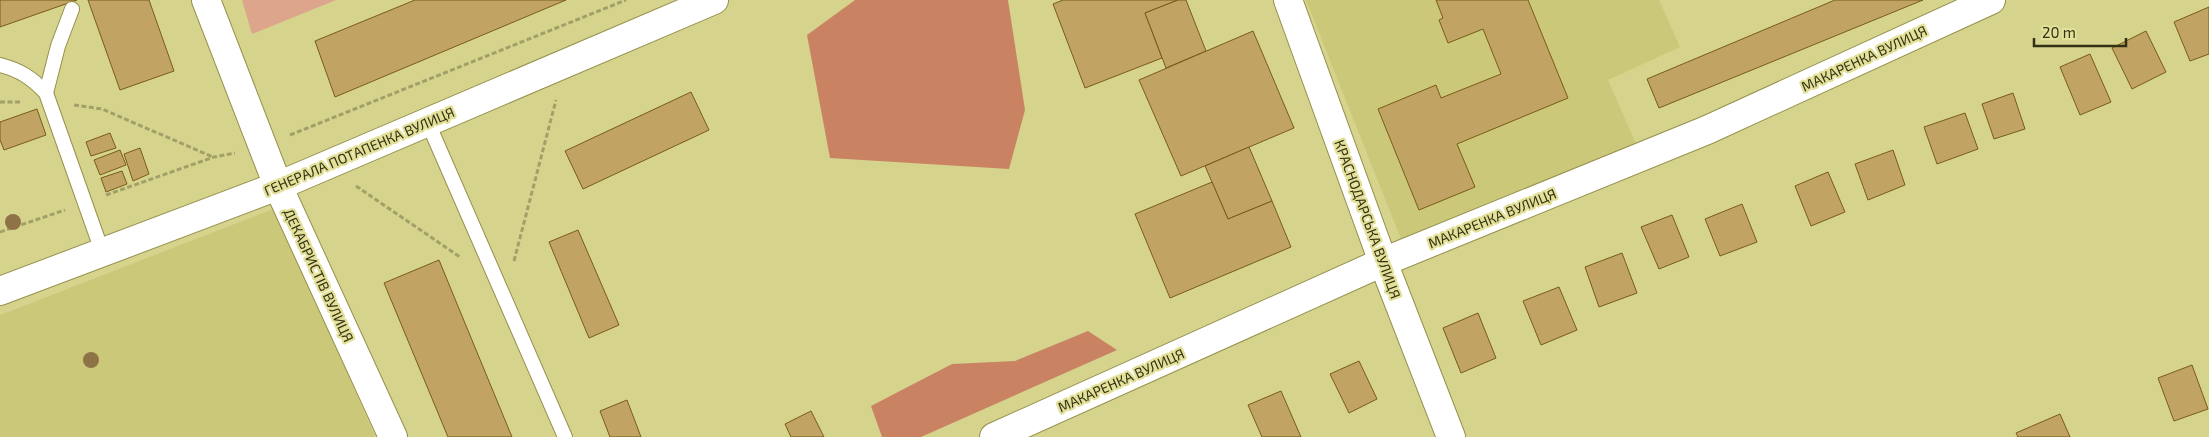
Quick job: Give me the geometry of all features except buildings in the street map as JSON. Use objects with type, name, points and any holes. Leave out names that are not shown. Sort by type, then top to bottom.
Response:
[{"type":"street","name":"ДЕКАБРИСТІВ ВУЛИЦЯ","points":[[206,0],[278,186],[393,437]]},
{"type":"street","name":"ГЕНЕРАЛА ПОТАПЕНКА ВУЛИЦЯ","points":[[0,291],[103,254],[278,186],[714,0]]},
{"type":"street","name":"КРАСНОДАРСЬКА ВУЛИЦЯ","points":[[1288,0],[1383,262],[1451,437]]},
{"type":"street","name":"МАКАРЕНКА ВУЛИЦЯ","points":[[994,437],[1383,262],[1707,130],[1992,0]]},
{"type":"lane","points":[[48,97],[58,46],[72,9]]},
{"type":"lane","points":[[0,65],[16,69],[33,79],[48,97],[103,254]]},
{"type":"lane","points":[[428,122],[565,437]]},
{"type":"path","points":[[262,147],[626,0]]},
{"type":"path","points":[[504,298],[566,63]]},
{"type":"path","points":[[48,97],[102,109],[214,157]]},
{"type":"path","points":[[0,232],[214,157],[236,153],[233,144]]},
{"type":"path","points":[[327,165],[498,283]]},
{"type":"shaded area","points":[[242,0],[336,0],[252,34]]},
{"type":"shaded area","points":[[855,0],[1008,0],[1025,110],[1009,169],[830,158],[807,35]]},
{"type":"shaded area","points":[[1306,0],[1659,0],[1680,47],[1608,80],[1636,144],[1403,244]]},
{"type":"shaded area","points":[[276,208],[375,437],[0,437],[0,315]]},
{"type":"shaded area","points":[[1088,331],[1117,350],[921,437],[882,437],[871,406],[952,364],[1015,361]]}]
